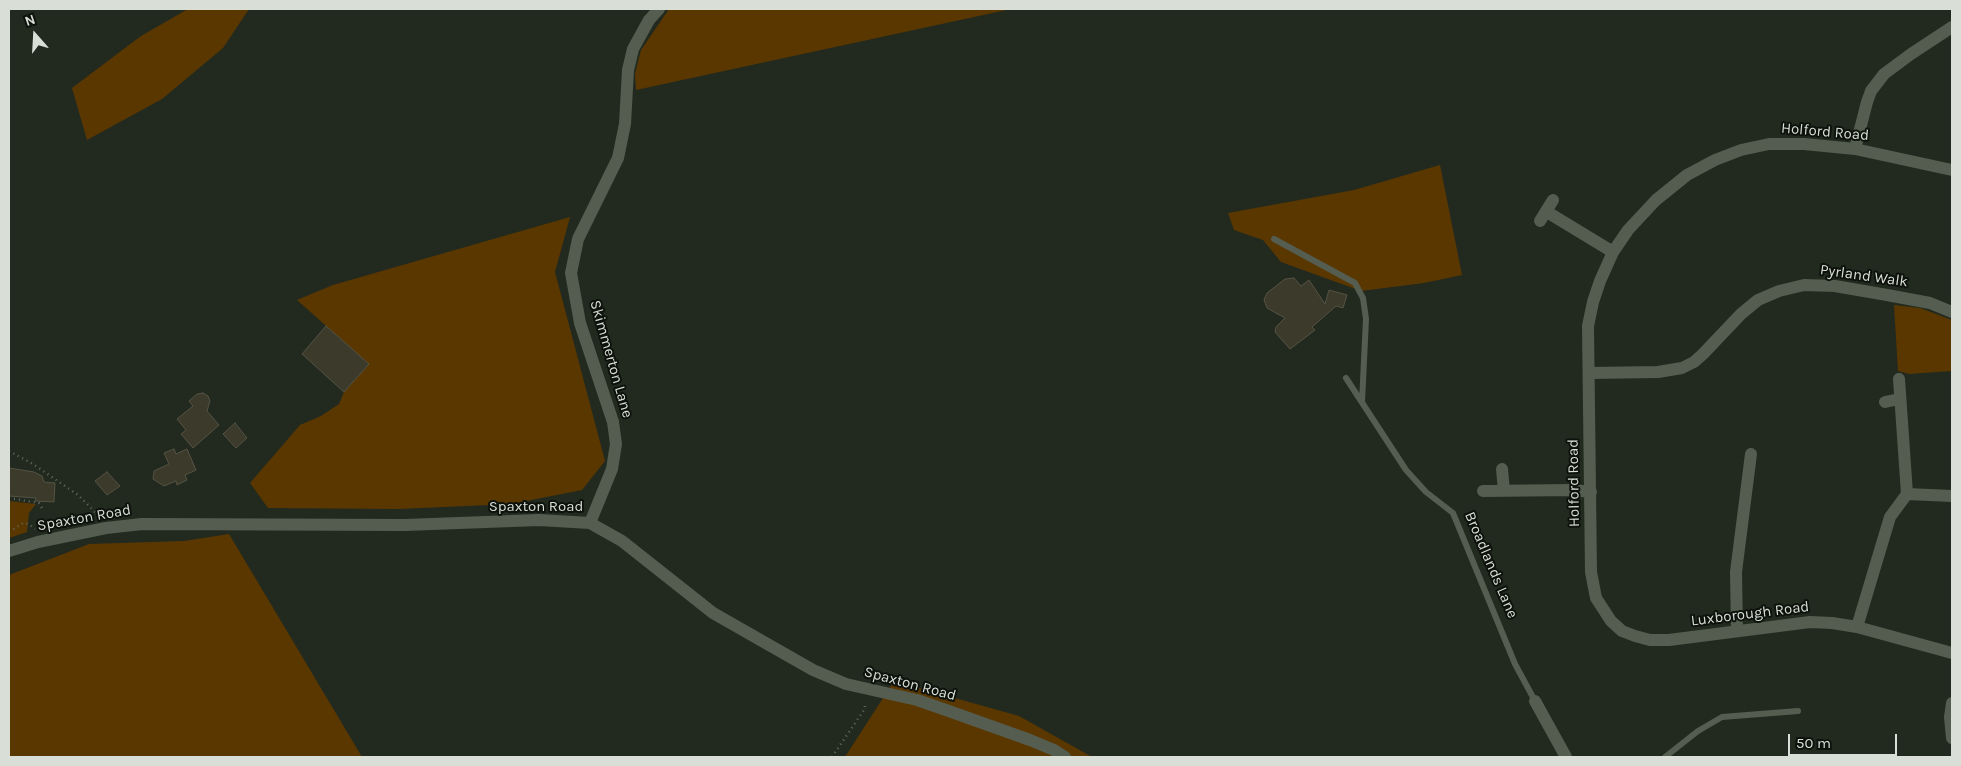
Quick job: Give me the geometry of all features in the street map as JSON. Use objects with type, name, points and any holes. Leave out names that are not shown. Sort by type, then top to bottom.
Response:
[{"type":"street","name":"Skimmerton Lane","points":[[590,523],[612,469],[616,444],[613,422],[580,323],[571,273],[578,239],[618,158],[625,124],[628,70],[633,49],[649,20],[659,9]]},
{"type":"street","points":[[1855,149],[1871,91],[1884,74],[1952,27]]},
{"type":"street","name":"Holford Road","points":[[1596,598],[1592,572],[1588,326],[1600,281],[1613,252],[1628,230],[1656,200],[1687,175],[1715,160],[1741,150],[1770,144],[1804,144],[1855,149],[1952,170]]},
{"type":"street","points":[[1554,200],[1544,216],[1613,252]]},
{"type":"street","name":"Pyrland Walk","points":[[1589,373],[1658,372],[1682,368],[1694,362],[1703,354],[1740,314],[1758,300],[1779,291],[1804,285],[1835,286],[1887,295],[1930,303],[1952,312]]},
{"type":"street","points":[[1856,627],[1890,517],[1907,494],[1899,379]]},
{"type":"street","points":[[1885,402],[1899,400]]},
{"type":"street","points":[[1737,631],[1736,572],[1751,454]]},
{"type":"street","points":[[1502,469],[1504,491]]},
{"type":"street","points":[[1733,482],[1746,484]]},
{"type":"street","points":[[1483,491],[1573,490],[1591,492]]},
{"type":"street","points":[[1907,494],[1952,496]]},
{"type":"street","name":"Spaxton Road","points":[[9,551],[38,542],[106,528],[142,524],[405,525],[539,520],[590,523],[622,540],[713,613],[813,670],[846,684],[917,700],[946,710],[1030,740],[1065,757]]},
{"type":"street","name":"Luxborough Road","points":[[1596,598],[1610,621],[1622,631],[1650,640],[1669,640],[1810,622],[1856,627],[1952,653]]},
{"type":"street","name":"Broadlands Lane","points":[[1535,700],[1566,757]]},
{"type":"street","points":[[1952,703],[1950,717],[1952,738]]},
{"type":"lane","points":[[1274,239],[1355,283],[1363,298],[1366,327],[1362,403]]},
{"type":"lane","name":"Broadlands Lane","points":[[1346,378],[1406,470],[1426,492],[1453,513],[1515,664],[1535,700]]},
{"type":"lane","points":[[1664,757],[1698,731],[1722,717],[1798,711]]},
{"type":"path","points":[[9,451],[33,464],[78,495],[99,515],[106,528]]},
{"type":"path","points":[[9,498],[39,503],[43,510]]},
{"type":"path","points":[[9,531],[22,523],[29,524],[35,529]]},
{"type":"path","points":[[832,757],[864,710],[869,689]]},
{"type":"shaded area","points":[[188,9],[249,9],[223,48],[162,99],[87,140],[72,88],[141,36]]},
{"type":"shaded area","points":[[669,9],[1011,9],[636,90],[635,74],[641,50]]},
{"type":"shaded area","points":[[1440,165],[1462,275],[1424,283],[1361,291],[1281,262],[1263,240],[1234,230],[1228,213],[1354,190]]},
{"type":"shaded area","points":[[570,217],[555,272],[605,461],[582,490],[511,504],[399,509],[268,508],[250,483],[300,425],[321,416],[339,404],[344,392],[369,364],[297,300],[333,285]]},
{"type":"shaded area","points":[[1894,305],[1920,308],[1952,320],[1952,371],[1909,374],[1898,371]]},
{"type":"shaded area","points":[[9,501],[36,504],[29,513],[27,532],[9,538]]},
{"type":"shaded area","points":[[229,534],[362,757],[9,757],[9,575],[89,544],[184,541]]},
{"type":"shaded area","points":[[894,681],[1019,716],[1092,757],[845,757]]},
{"type":"building","points":[[1294,278],[1301,286],[1309,280],[1325,304],[1329,290],[1347,295],[1343,308],[1336,306],[1312,327],[1315,330],[1290,349],[1275,332],[1276,327],[1285,318],[1267,308],[1264,300],[1267,293],[1285,279]]},
{"type":"building","points":[[326,326],[369,364],[344,392],[302,354]]},
{"type":"building","points":[[203,393],[208,396],[210,401],[207,411],[219,425],[193,448],[181,434],[186,430],[177,419],[193,406],[189,401],[197,394]]},
{"type":"building","points":[[235,423],[247,438],[236,448],[223,434]]},
{"type":"building","points":[[174,449],[176,454],[187,449],[196,470],[185,475],[187,480],[177,485],[176,481],[164,486],[153,479],[154,471],[169,464],[164,453]]},
{"type":"building","points":[[9,468],[34,472],[42,476],[44,482],[55,483],[54,502],[35,501],[36,498],[9,496]]},
{"type":"building","points":[[107,472],[120,486],[107,495],[95,481]]}]
